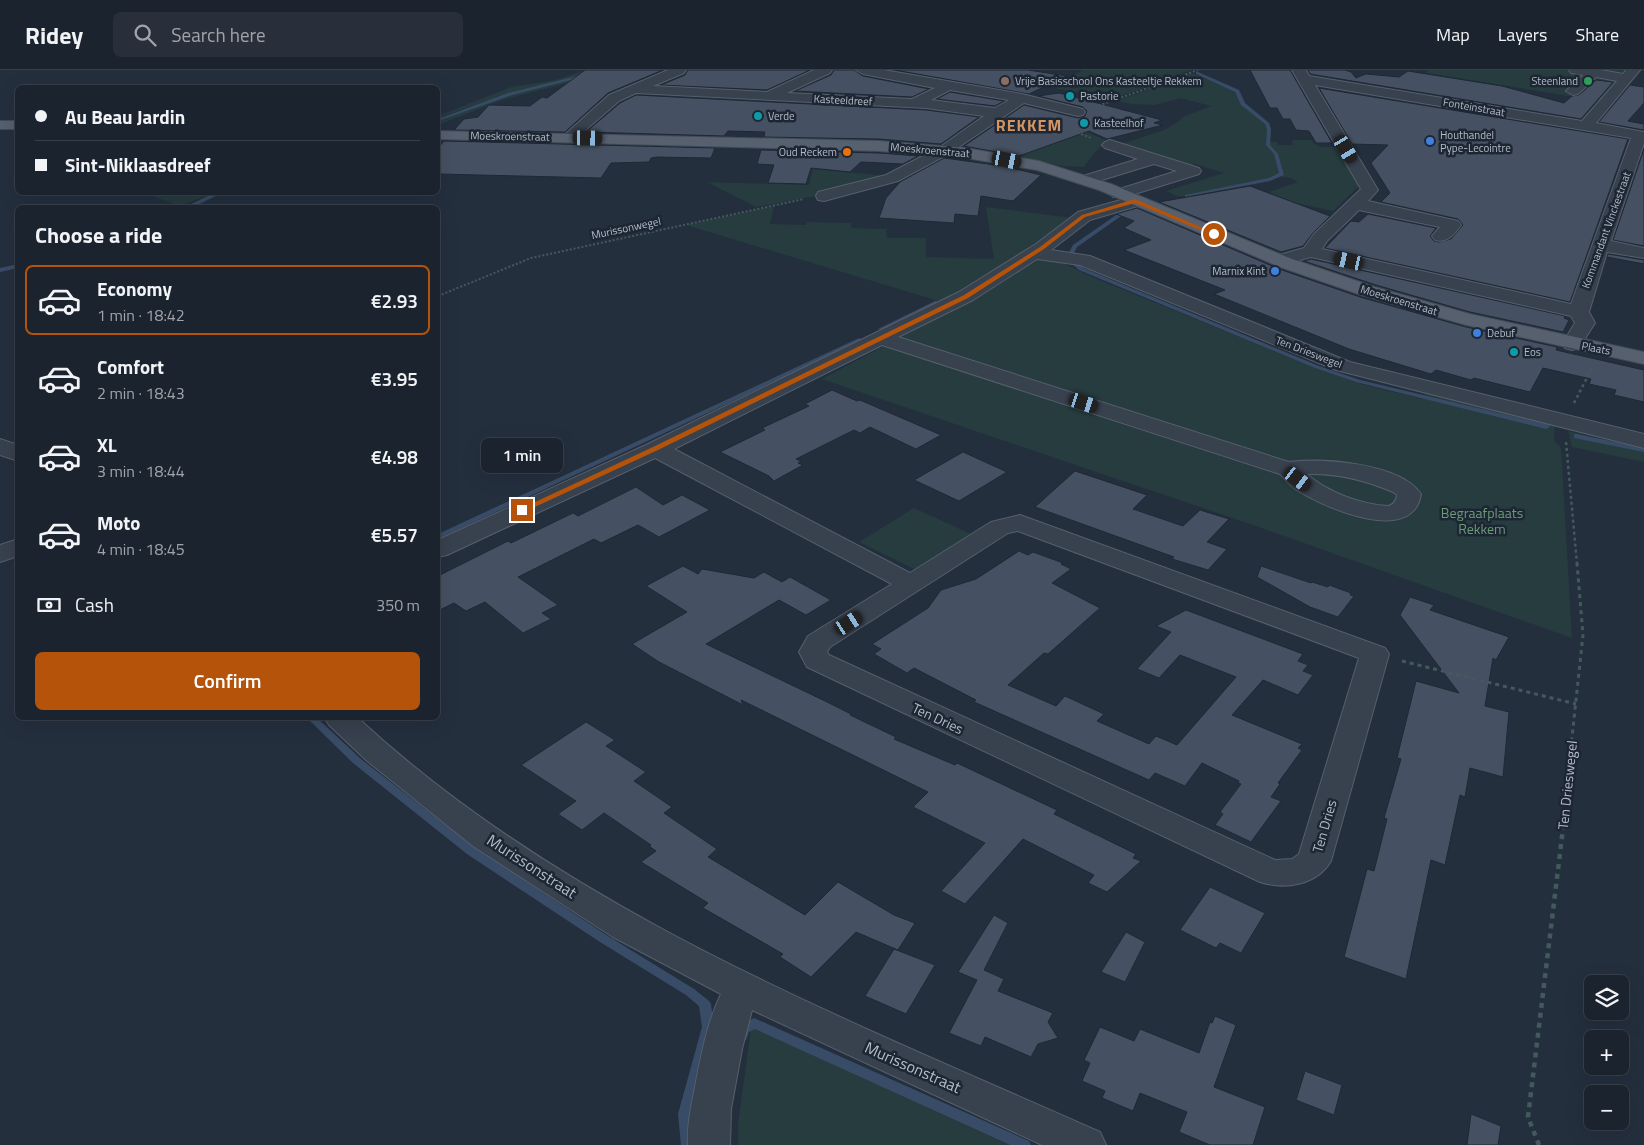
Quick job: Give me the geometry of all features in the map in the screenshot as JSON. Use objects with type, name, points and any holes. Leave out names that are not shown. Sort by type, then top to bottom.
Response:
[{"type":"main road","points":[[0,125],[15,125]]},
{"type":"main road","name":"Moeskroenstraat","points":[[440,135],[879,146],[946,149],[1007,160],[1082,179],[1286,261],[1415,305],[1572,344]]},
{"type":"main road","name":"Plaats","points":[[1572,344],[1644,358]]},
{"type":"street","points":[[568,138],[614,98],[679,70]]},
{"type":"street","name":"Kasteeldreef","points":[[770,97],[771,94],[825,70]]},
{"type":"street","points":[[1576,70],[1593,73],[1629,74]]},
{"type":"street","points":[[873,71],[1022,98],[1078,112]]},
{"type":"street","points":[[1573,92],[1593,73]]},
{"type":"street","points":[[1586,126],[1629,74]]},
{"type":"street","points":[[1286,261],[1315,245],[1370,190],[1302,75]]},
{"type":"street","name":"Fonteinstraat","points":[[1302,75],[1325,82],[1642,136]]},
{"type":"street","points":[[916,103],[948,86]]},
{"type":"street","name":"Kasteeldreef","points":[[632,89],[916,103],[997,113]]},
{"type":"street","points":[[824,196],[892,178],[946,149],[1022,98]]},
{"type":"street","name":"Kommandant Vinckestraat","points":[[1582,318],[1583,295],[1603,240],[1630,186],[1642,136]]},
{"type":"street","points":[[1082,179],[1089,173],[1101,154],[1132,137]]},
{"type":"street","points":[[1101,154],[1154,159],[1193,171],[1119,194]]},
{"type":"street","points":[[1082,179],[1154,159]]},
{"type":"street","points":[[440,548],[656,449],[966,296],[1034,253],[1084,216],[1135,201]]},
{"type":"street","points":[[1356,204],[1451,226]]},
{"type":"street","points":[[1603,240],[1644,243]]},
{"type":"street","points":[[1603,240],[1644,253]]},
{"type":"street","points":[[1315,245],[1582,318]]},
{"type":"street","points":[[1084,260],[1090,253],[1101,247]]},
{"type":"street","name":"Ten Drieswegel","points":[[1034,253],[1084,260],[1343,366],[1644,441]]},
{"type":"street","name":"Plaats","points":[[1572,344],[1582,318]]},
{"type":"street","points":[[880,338],[1288,468]]},
{"type":"street","points":[[0,446],[15,453]]},
{"type":"street","points":[[656,449],[911,584]]},
{"type":"street","name":"Ten Dries","points":[[1020,523],[1375,654],[1314,861],[1300,872],[1272,873],[817,662],[813,652],[818,642],[911,584],[1000,527],[1020,523]]},
{"type":"street","points":[[0,554],[15,548]]},
{"type":"street","name":"Murissonstraat","points":[[342,720],[378,752],[485,837],[626,927],[742,988],[1085,1145]]},
{"type":"street","points":[[709,1145],[708,1136],[712,1100],[724,1036],[732,1010],[742,988]]},
{"type":"path","points":[[1078,112],[1198,70]]},
{"type":"path","points":[[1011,130],[1041,121]]},
{"type":"path","points":[[1067,128],[1092,138]]},
{"type":"path","name":"Murissonwegel","points":[[440,295],[531,258],[824,196]]},
{"type":"path","points":[[1564,422],[1593,366]]},
{"type":"path","name":"Ten Drieswegel","points":[[1539,1145],[1528,1117],[1583,635],[1564,422]]},
{"type":"path","points":[[1375,654],[1576,704]]},
{"type":"green space","points":[[586,70],[577,77],[509,93],[440,117],[440,115],[511,87],[556,80]]},
{"type":"green space","points":[[1083,70],[1191,70],[1113,99],[1049,87]]},
{"type":"green space","points":[[1424,70],[1627,70],[1601,101],[1426,73],[1428,71]]},
{"type":"green space","points":[[1192,73],[1233,90],[1242,104],[1261,119],[1268,128],[1266,141],[1277,142],[1277,145],[1293,145],[1292,140],[1312,140],[1313,143],[1321,147],[1337,147],[1359,186],[1333,211],[1291,202],[1269,192],[1298,182],[1291,178],[1280,177],[1187,196],[1177,196],[1166,191],[1224,173],[1195,164],[1186,166],[1118,145],[1164,130],[1183,117],[1211,106],[1181,98],[1155,105],[1117,101]]},
{"type":"green space","points":[[579,77],[571,82],[501,100],[440,124],[440,120],[507,96]]},
{"type":"green space","points":[[1061,120],[1107,141],[1094,153],[1084,167],[1062,166],[1012,155],[1012,153]]},
{"type":"green space","points":[[813,169],[888,176],[816,196],[756,207],[707,182],[809,185]]},
{"type":"green space","points":[[150,195],[209,195],[182,205],[176,205]]},
{"type":"green space","points":[[774,206],[770,224],[806,225],[807,222],[851,223],[851,228],[886,229],[887,238],[926,238],[926,257],[994,259],[986,207],[1072,218],[986,278],[942,302],[686,225]]},
{"type":"green space","name":"Begraafplaats Rekkem","points":[[1038,259],[1060,259],[1067,265],[1092,277],[1318,369],[1365,385],[1422,399],[1425,392],[1555,422],[1554,441],[1561,448],[1572,638],[1253,525],[822,379],[959,306]]},
{"type":"green space","points":[[1568,431],[1644,449],[1644,462],[1572,447]]},
{"type":"green space","points":[[914,508],[973,535],[918,571],[859,542]]},
{"type":"green space","points":[[754,1027],[1009,1145],[738,1145],[738,1124],[751,1028]]},
{"type":"building","points":[[585,70],[663,70],[608,93],[565,132],[454,130],[464,119],[478,117],[489,105],[530,106],[542,97],[547,98]]},
{"type":"building","points":[[688,70],[810,70],[767,90],[661,85],[685,75]]},
{"type":"building","points":[[834,70],[854,70],[863,76],[929,89],[912,97],[795,91],[831,75]]},
{"type":"building","name":"Vrije Basisschool Ons Kasteeltje Rekkem","points":[[895,70],[1028,70],[1067,76],[1029,94]]},
{"type":"building","points":[[1250,70],[1290,70],[1332,143],[1316,143],[1309,131],[1296,130],[1290,119],[1283,119],[1277,108],[1270,108]]},
{"type":"building","points":[[1308,70],[1345,70],[1351,72],[1356,78],[1366,74],[1399,77],[1408,71],[1502,86],[1564,103],[1572,96],[1579,95],[1596,80],[1613,82],[1581,119],[1310,74]]},
{"type":"building","points":[[1630,85],[1644,87],[1644,103],[1628,121],[1644,124],[1644,130],[1599,122]]},
{"type":"building","points":[[1319,88],[1628,139],[1570,302],[1325,248],[1351,221],[1359,222],[1368,214],[1436,228],[1430,236],[1434,241],[1439,242],[1451,239],[1463,225],[1458,219],[1381,202],[1390,193],[1371,163],[1388,145],[1352,144]]},
{"type":"building","points":[[950,92],[1004,101],[995,106],[937,99]]},
{"type":"building","points":[[1059,93],[1162,120],[1154,123],[1163,125],[1107,139],[1089,131],[1019,156],[964,146],[1024,105],[1078,118],[1085,116],[1087,111],[1083,107],[1038,96]]},
{"type":"building","points":[[636,95],[926,110],[979,117],[941,144],[879,139],[764,137],[765,132],[728,131],[724,136],[586,132],[620,103]]},
{"type":"building","points":[[444,141],[715,148],[711,158],[657,157],[651,158],[649,162],[611,163],[601,178],[440,174],[440,146]]},
{"type":"building","points":[[1644,149],[1644,246],[1613,240]]},
{"type":"building","points":[[761,150],[879,153],[918,156],[903,164],[861,162],[850,172],[811,168],[806,184],[768,183],[774,165],[757,164]]},
{"type":"building","points":[[944,158],[1003,166],[1041,175],[1013,201],[981,196],[978,216],[955,214],[954,223],[879,218],[886,198],[900,182]]},
{"type":"building","points":[[1250,186],[1330,216],[1303,246],[1281,252],[1159,202]]},
{"type":"building","points":[[1137,208],[1279,269],[1360,297],[1466,327],[1557,347],[1556,350],[1644,370],[1644,402],[1614,395],[1616,390],[1589,384],[1591,379],[1543,368],[1530,392],[1474,378],[1471,380],[1436,370],[1431,374],[1349,349],[1214,294],[1225,290],[1124,250],[1151,240],[1124,228],[1134,221],[1116,214]]},
{"type":"building","points":[[1608,254],[1644,260],[1644,264],[1607,257]]},
{"type":"building","points":[[1311,259],[1565,316],[1564,318],[1569,320],[1563,332],[1470,312],[1376,285],[1304,261]]},
{"type":"building","points":[[832,390],[941,435],[916,449],[870,427],[860,433],[854,430],[796,459],[801,461],[798,463],[803,465],[774,481],[769,476],[720,452],[765,430],[762,428],[809,406],[805,404]]},
{"type":"building","points":[[963,452],[1007,472],[959,501],[914,480]]},
{"type":"building","points":[[1075,471],[1147,495],[1133,509],[1183,526],[1200,510],[1229,519],[1207,542],[1227,549],[1208,570],[1172,559],[1174,557],[1035,507]]},
{"type":"building","points":[[636,487],[663,505],[682,495],[710,510],[659,537],[638,525],[601,543],[594,539],[518,577],[558,605],[542,613],[551,619],[523,633],[485,602],[466,611],[454,603],[440,610],[440,575],[508,541],[511,543],[573,513],[578,516]]},
{"type":"building","points":[[1019,551],[1028,555],[1033,552],[1063,563],[1061,564],[1071,569],[1052,583],[1100,608],[1048,654],[1044,653],[1008,685],[1056,706],[1065,696],[1104,714],[1097,721],[1149,744],[1156,736],[1177,745],[1236,677],[1180,655],[1159,678],[1137,669],[1171,632],[1156,626],[1186,610],[1303,654],[1298,661],[1308,665],[1303,671],[1313,675],[1298,695],[1263,680],[1232,715],[1302,744],[1298,748],[1302,750],[1278,783],[1280,784],[1271,797],[1281,801],[1251,842],[1215,825],[1223,814],[1220,812],[1241,784],[1238,783],[1239,781],[1202,763],[1185,786],[1155,773],[1149,780],[974,702],[976,700],[914,668],[907,673],[874,654],[881,649],[872,644],[928,608],[941,590],[976,579]]},
{"type":"building","points":[[683,566],[698,574],[702,569],[754,578],[764,572],[782,582],[790,577],[831,600],[806,615],[779,600],[706,644],[851,714],[896,737],[894,739],[955,765],[957,763],[1057,810],[1054,814],[1136,854],[1133,858],[1141,861],[1107,892],[1088,883],[1094,875],[1023,839],[965,904],[941,891],[985,843],[913,807],[928,792],[741,700],[743,705],[659,662],[632,644],[687,612],[646,586]]},
{"type":"building","points":[[1261,566],[1311,583],[1328,587],[1329,585],[1351,593],[1350,595],[1354,596],[1338,617],[1310,607],[1257,577]]},
{"type":"building","points":[[1410,597],[1434,605],[1430,610],[1509,637],[1496,660],[1493,658],[1485,706],[1509,712],[1503,777],[1470,768],[1465,797],[1460,795],[1445,865],[1431,860],[1406,979],[1344,957],[1367,869],[1374,871],[1387,819],[1384,818],[1401,759],[1397,758],[1416,681],[1459,693],[1400,615]]},
{"type":"building","points":[[586,722],[615,740],[606,746],[646,772],[634,781],[672,807],[664,813],[717,849],[708,857],[805,915],[838,882],[894,915],[915,923],[898,950],[856,932],[811,977],[780,957],[783,954],[703,908],[708,903],[641,862],[656,851],[649,846],[651,845],[604,813],[582,830],[558,814],[576,801],[521,765]]},
{"type":"building","points":[[1210,887],[1265,913],[1241,953],[1220,943],[1216,948],[1180,930]]},
{"type":"building","points":[[994,915],[1008,923],[984,970],[1004,979],[998,991],[1053,1013],[1048,1022],[1058,1038],[1038,1044],[1031,1057],[985,1037],[981,1046],[949,1033],[977,980],[958,972]]},
{"type":"building","points":[[1126,932],[1145,942],[1125,982],[1101,972]]},
{"type":"building","points":[[894,949],[935,965],[906,1014],[865,996]]},
{"type":"building","points":[[1215,1016],[1236,1025],[1214,1087],[1265,1107],[1253,1145],[1210,1145],[1179,1132],[1187,1112],[1140,1093],[1133,1111],[1102,1098],[1105,1091],[1082,1081],[1090,1063],[1084,1060],[1100,1027],[1134,1041],[1140,1029],[1199,1053],[1210,1022],[1212,1023]]},
{"type":"building","points":[[1305,1071],[1342,1085],[1334,1115],[1296,1100]]},
{"type":"building","points":[[1471,1114],[1501,1126],[1498,1145],[1467,1145]]},
{"type":"waterway","points":[[440,119],[510,94],[578,77],[596,70]]},
{"type":"waterway","points":[[1187,196],[1270,179],[1282,174],[1276,154],[1268,145],[1269,129],[1267,123],[1243,104],[1237,91],[1197,73]]},
{"type":"waterway","points":[[192,205],[215,195]]},
{"type":"waterway","points":[[1071,254],[1075,246],[1121,214]]},
{"type":"waterway","points":[[1073,262],[1081,269],[1317,367],[1358,381],[1546,427]]},
{"type":"waterway","points":[[0,270],[15,267]]},
{"type":"waterway","points":[[881,329],[937,302]]},
{"type":"waterway","points":[[440,536],[859,340]]},
{"type":"waterway","points":[[1577,436],[1644,450]]},
{"type":"waterway","points":[[314,720],[357,761],[471,851],[604,939],[690,992],[705,1004],[708,1027],[685,1114],[688,1145]]},
{"type":"waterway","points":[[742,1036],[744,1029],[754,1023],[1024,1145]]},
{"type":"place","name":"Vrije Basisschool Ons Kasteeltje Rekkem","points":[[1005,81]]},
{"type":"place","name":"Steenland","points":[[1588,81]]},
{"type":"place","name":"Pastorie","points":[[1070,96]]},
{"type":"place","name":"Verde","points":[[758,116]]},
{"type":"place","name":"Kasteelhof","points":[[1084,123]]},
{"type":"place","name":"Houthandel Pype-Lecointre","points":[[1430,141]]},
{"type":"place","name":"Oud Reckem","points":[[847,152]]},
{"type":"place","name":"Marnix Kint","points":[[1275,271]]},
{"type":"place","name":"Debuf","points":[[1477,333]]},
{"type":"place","name":"Eos","points":[[1514,352]]},
{"type":"district","name":"REKKEM","points":[[1029,125]]},
{"type":"route","points":[[522,510],[656,449],[966,296],[1042,248],[1084,216],[1094,212],[1135,201],[1214,234]]}]
